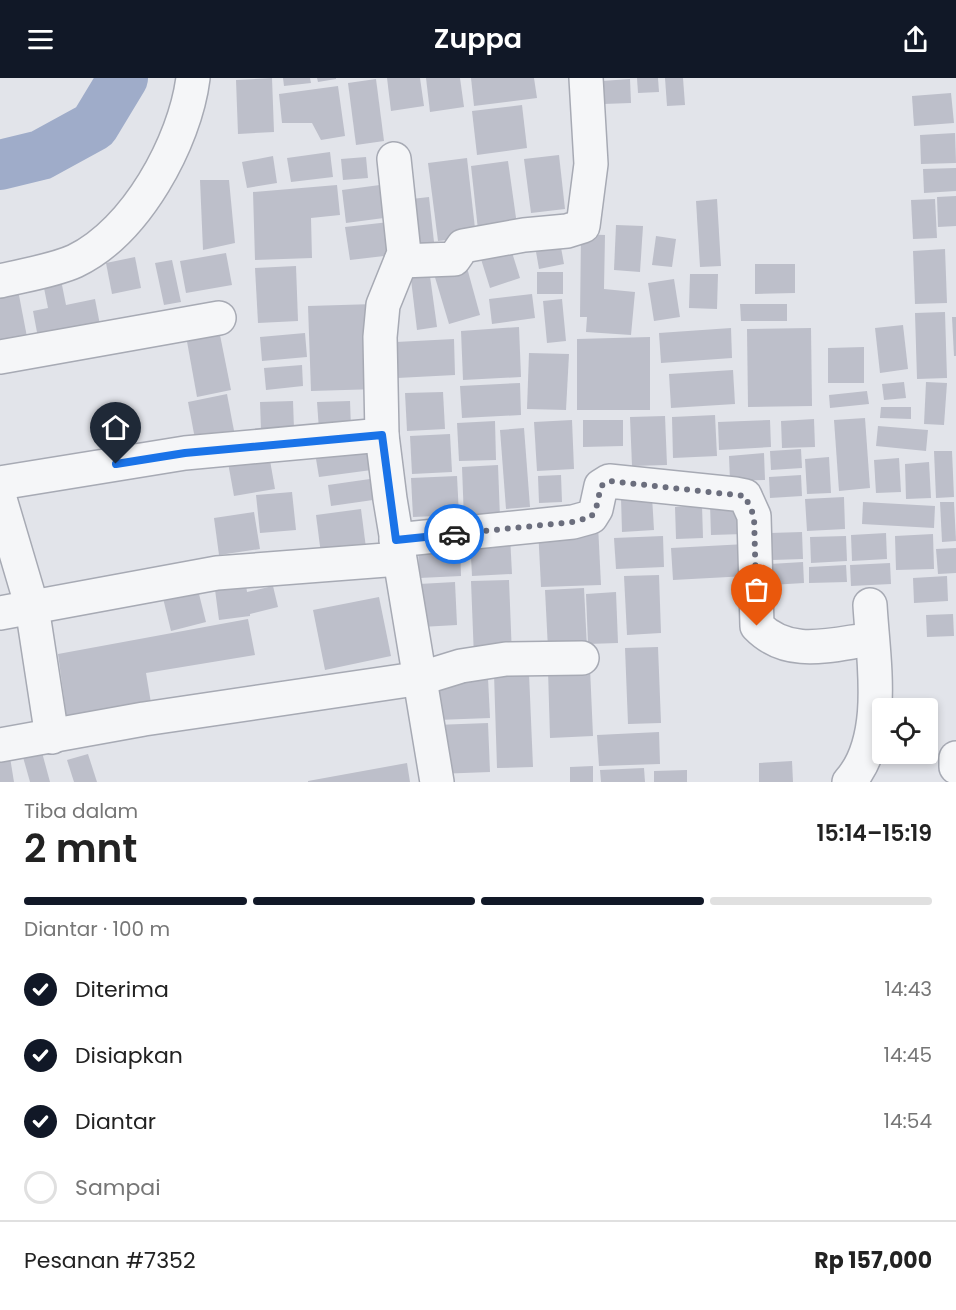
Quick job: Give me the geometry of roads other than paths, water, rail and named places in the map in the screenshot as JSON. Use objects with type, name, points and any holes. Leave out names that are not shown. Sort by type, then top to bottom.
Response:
[{"type":"street","points":[[0,281],[74,261],[104,243],[123,226],[180,134],[193,78]]},
{"type":"street","points":[[401,261],[454,259],[463,246],[524,235],[567,231],[583,226],[591,164],[586,78]]},
{"type":"street","points":[[394,159],[404,253],[383,305],[380,337],[382,435],[398,549],[422,678],[437,782]]},
{"type":"street","points":[[0,357],[219,318]]},
{"type":"street","points":[[0,483],[185,453],[382,435]]},
{"type":"street","points":[[0,613],[217,573],[398,549],[573,522],[591,517],[596,509],[601,486],[609,481],[745,496],[754,516],[757,626],[765,634],[790,647],[872,639]]},
{"type":"street","points":[[0,499],[32,607],[52,736]]},
{"type":"street","points":[[849,782],[861,769],[875,710],[870,605]]},
{"type":"street","points":[[0,745],[144,719],[422,678],[461,666],[506,659],[582,658]]},
{"type":"street","points":[[956,758],[956,767]]},
{"type":"waterway","points":[[0,165],[41,155],[94,126],[123,78]]}]
